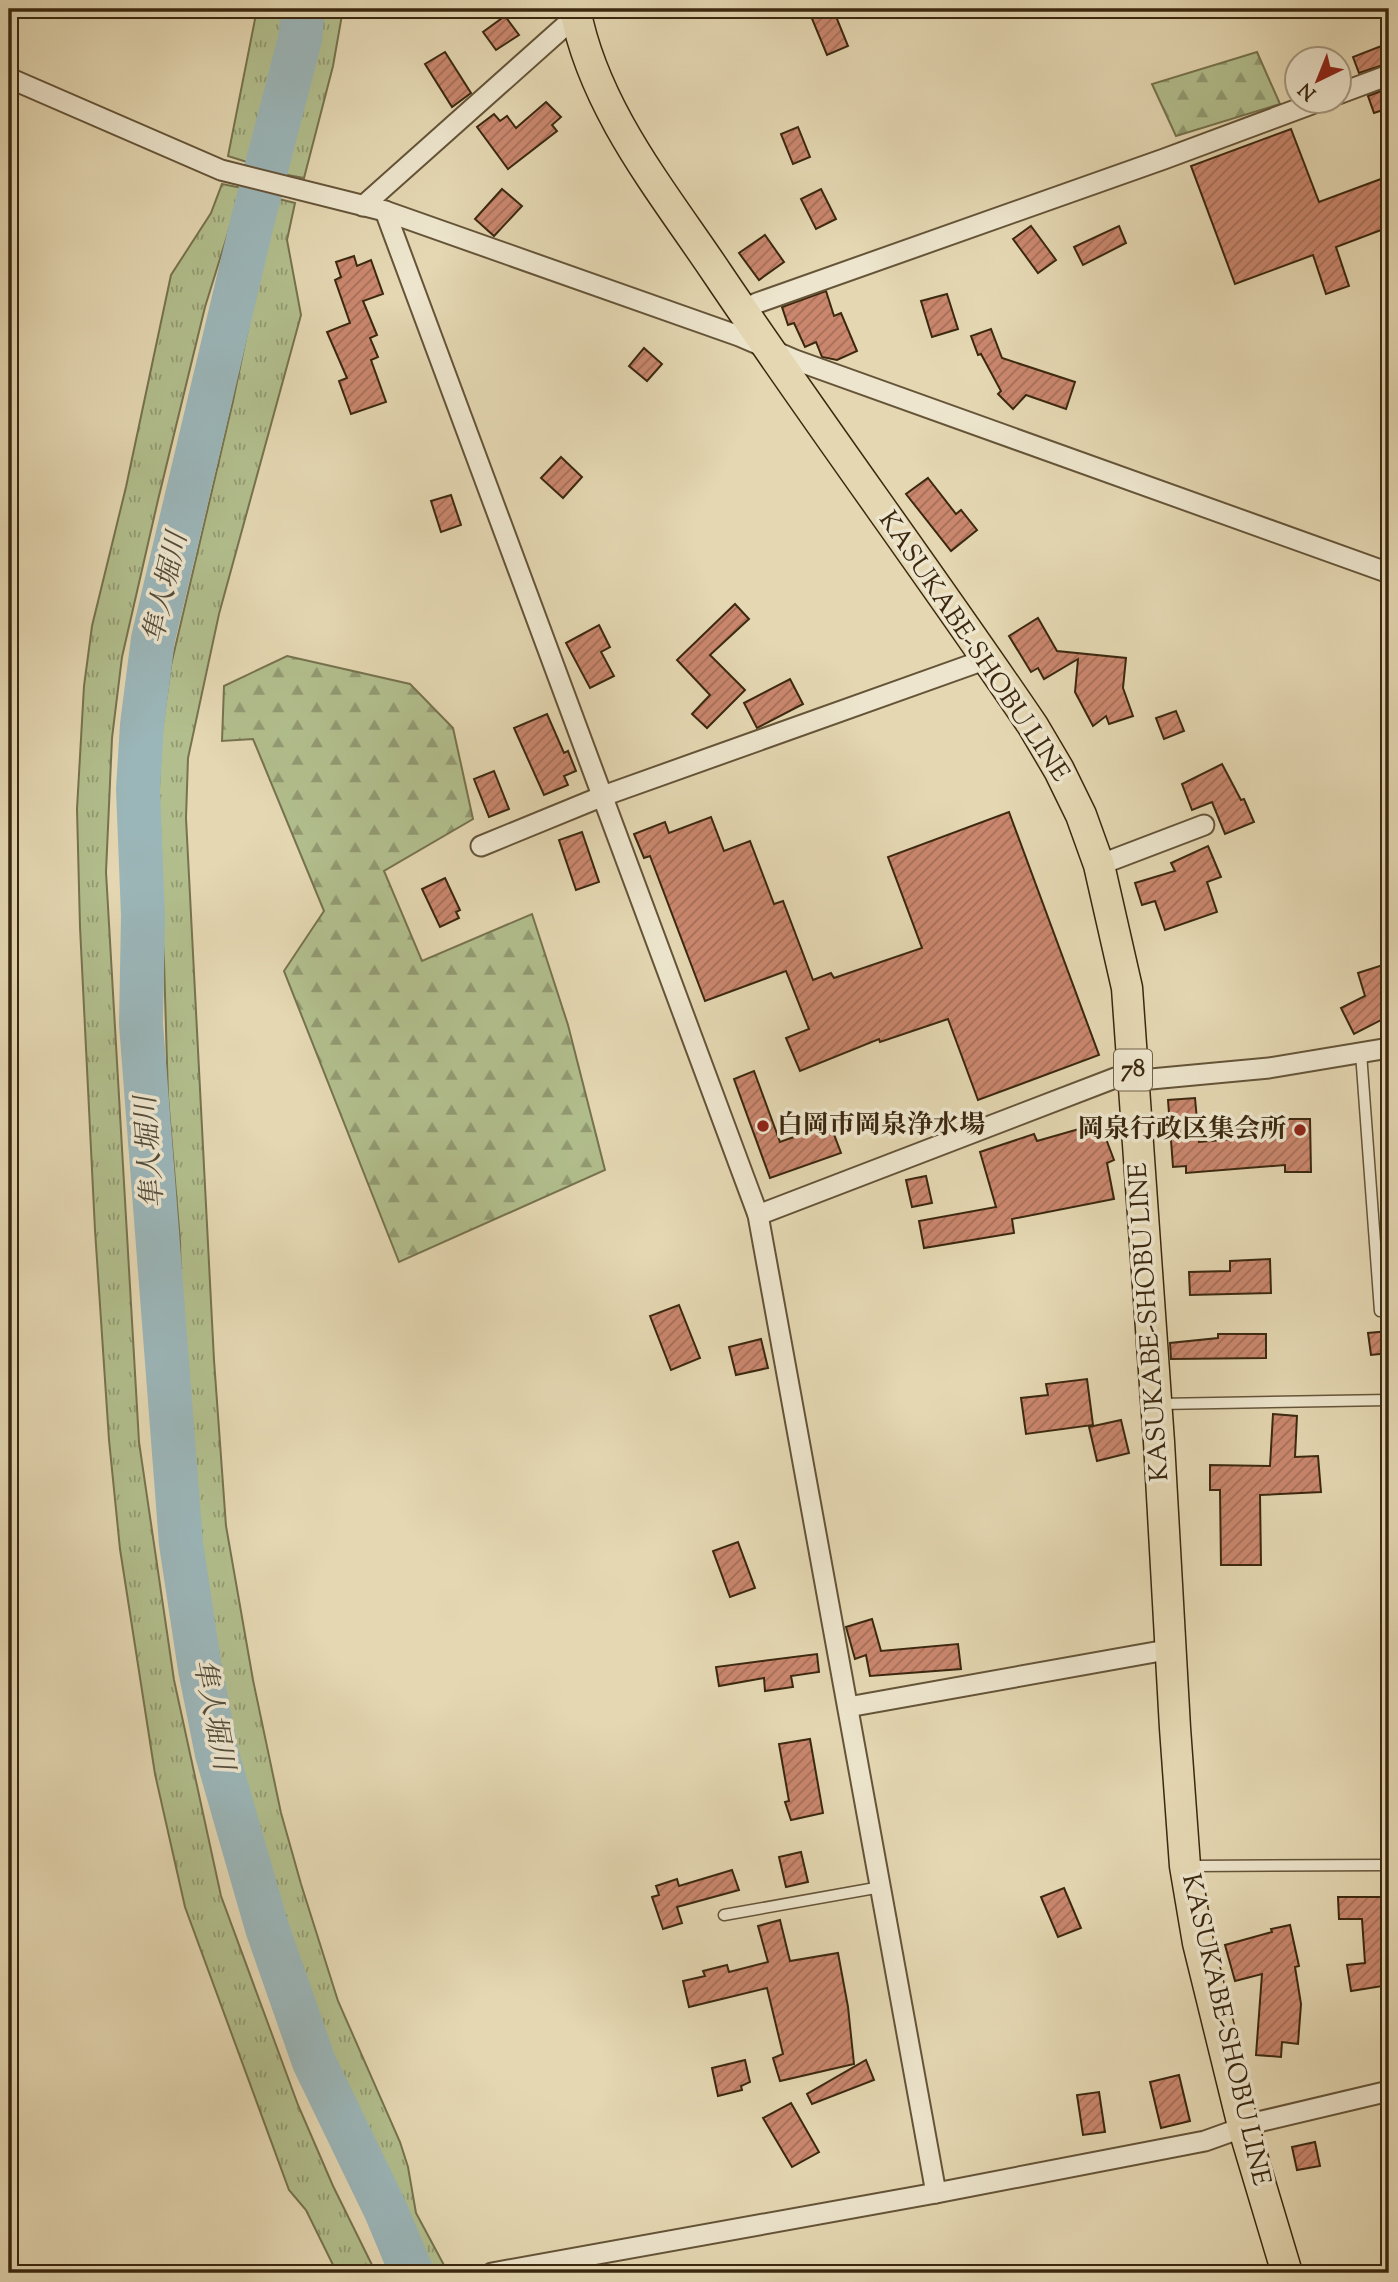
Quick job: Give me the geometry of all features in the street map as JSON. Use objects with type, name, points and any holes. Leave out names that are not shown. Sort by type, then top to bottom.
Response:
[{"type":"main road","name":"KASUKABE-SHOBU LINE","points":[[578,13],[596,78],[623,134],[766,346],[987,659],[1059,770],[1081,815],[1099,864],[1127,988],[1185,1866],[1198,1942],[1243,2126],[1287,2273]]},
{"type":"street","points":[[363,206],[578,13]]},
{"type":"street","points":[[1352,89],[1389,75]]},
{"type":"street","points":[[9,78],[221,170],[385,211],[766,346],[794,360],[1389,573]]},
{"type":"street","points":[[742,310],[1282,115]]},
{"type":"street","points":[[385,211],[758,1215],[936,2193]]},
{"type":"street","points":[[481,846],[603,796],[987,659]]},
{"type":"street","points":[[1099,864],[1204,825]]},
{"type":"street","points":[[758,1215],[1115,1078],[1133,1076],[1151,1079],[1269,1068],[1389,1048]]},
{"type":"street","points":[[848,1707],[1172,1649]]},
{"type":"street","points":[[492,2273],[936,2193],[1205,2141],[1243,2126],[1389,2091]]},
{"type":"lane","points":[[1361,1053],[1380,1311]]},
{"type":"lane","points":[[1156,1404],[1389,1400]]},
{"type":"lane","points":[[1185,1866],[1389,1865]]},
{"type":"lane","points":[[724,1915],[881,1887]]},
{"type":"green space","points":[[257,9],[290,9],[279,78],[267,114],[257,130],[250,163],[228,156]]},
{"type":"green space","points":[[315,9],[343,9],[333,66],[304,178],[282,174]]},
{"type":"green space","points":[[1257,52],[1280,104],[1176,136],[1152,84]]},
{"type":"green space","points":[[222,184],[242,188],[205,307],[158,500],[122,657],[112,738],[106,872],[139,1442],[174,1680],[221,1896],[298,2105],[333,2186],[376,2273],[337,2273],[306,2210],[289,2190],[185,1907],[155,1774],[120,1549],[109,1440],[95,1230],[80,927],[77,809],[84,686],[92,626],[126,487],[171,275],[211,213]]},
{"type":"green space","points":[[275,198],[295,203],[287,240],[301,315],[219,614],[188,758],[186,818],[214,1360],[226,1526],[253,1680],[281,1813],[338,2001],[400,2142],[408,2167],[416,2213],[445,2267],[427,2270],[338,2075],[274,1896],[249,1807],[196,1531],[183,1365],[180,1241],[168,1097],[157,841],[161,737],[171,665],[233,401]]},
{"type":"green space","points":[[287,656],[410,684],[453,728],[473,819],[384,871],[422,961],[532,914],[568,1025],[605,1170],[399,1262],[284,971],[324,911],[253,739],[222,741],[224,686]]},
{"type":"building","points":[[808,9],[833,9],[848,46],[827,55]]},
{"type":"building","points":[[505,16],[519,35],[496,50],[483,32]]},
{"type":"building","points":[[1389,43],[1389,63],[1359,73],[1353,57]]},
{"type":"building","points":[[445,52],[471,93],[452,107],[425,64]]},
{"type":"building","points":[[1389,88],[1389,108],[1374,113],[1368,96]]},
{"type":"building","points":[[546,102],[561,117],[552,125],[557,131],[508,169],[477,127],[494,114],[500,121],[507,116],[516,128]]},
{"type":"building","points":[[798,127],[810,157],[793,164],[781,134]]},
{"type":"building","points":[[1291,129],[1319,202],[1389,176],[1389,227],[1336,247],[1349,286],[1326,294],[1313,255],[1235,284],[1191,166]]},
{"type":"building","points":[[502,189],[522,206],[494,236],[475,219]]},
{"type":"building","points":[[821,189],[836,219],[816,229],[801,199]]},
{"type":"building","points":[[1031,226],[1056,260],[1038,273],[1013,239]]},
{"type":"building","points":[[1119,226],[1126,243],[1083,265],[1074,247]]},
{"type":"building","points":[[765,235],[784,262],[759,280],[739,253]]},
{"type":"building","points":[[354,256],[357,266],[371,260],[383,294],[363,301],[377,335],[370,338],[378,357],[371,360],[386,402],[351,414],[339,381],[347,378],[327,332],[350,323],[335,280],[341,277],[336,262]]},
{"type":"building","points":[[826,291],[834,316],[841,313],[857,351],[837,360],[822,357],[816,342],[805,347],[794,323],[788,325],[782,307]]},
{"type":"building","points":[[947,294],[958,329],[932,337],[921,301]]},
{"type":"building","points":[[991,329],[1002,358],[1075,382],[1066,409],[1026,395],[1013,409],[998,394],[1001,391],[981,354],[978,355],[971,336]]},
{"type":"building","points":[[644,348],[662,364],[647,381],[629,366]]},
{"type":"building","points":[[561,457],[582,477],[563,498],[541,478]]},
{"type":"building","points":[[928,478],[956,514],[961,510],[977,530],[951,551],[906,494]]},
{"type":"building","points":[[451,495],[461,525],[441,532],[431,501]]},
{"type":"building","points":[[735,604],[749,619],[710,655],[745,690],[707,728],[692,714],[710,695],[677,660]]},
{"type":"building","points":[[1038,618],[1057,651],[1126,658],[1123,688],[1133,716],[1109,724],[1106,716],[1093,726],[1075,692],[1078,659],[1044,679],[1038,668],[1031,672],[1009,636]]},
{"type":"building","points":[[599,625],[610,647],[601,652],[614,676],[590,688],[566,643]]},
{"type":"building","points":[[790,679],[803,704],[757,728],[744,703]]},
{"type":"building","points":[[1176,711],[1184,731],[1164,739],[1156,718]]},
{"type":"building","points":[[547,714],[564,753],[568,751],[576,771],[564,776],[568,785],[544,795],[514,728]]},
{"type":"building","points":[[1222,764],[1241,800],[1244,799],[1254,822],[1225,834],[1212,802],[1192,810],[1182,784]]},
{"type":"building","points":[[494,771],[509,809],[489,817],[474,779]]},
{"type":"building","points":[[1009,812],[1099,1055],[978,1100],[948,1019],[880,1042],[879,1039],[800,1071],[786,1038],[809,1029],[786,971],[705,1001],[650,856],[644,858],[634,834],[665,822],[669,833],[711,817],[724,851],[750,841],[774,904],[783,901],[813,980],[831,973],[834,978],[922,948],[888,857]]},
{"type":"building","points":[[582,832],[599,882],[576,890],[559,840]]},
{"type":"building","points":[[1208,846],[1221,877],[1207,882],[1217,912],[1165,930],[1155,901],[1142,905],[1135,883],[1175,871],[1171,863]]},
{"type":"building","points":[[445,878],[460,910],[456,912],[459,918],[440,927],[422,889]]},
{"type":"building","points":[[1389,963],[1389,1016],[1354,1034],[1341,1008],[1365,996],[1358,973]]},
{"type":"building","name":"白岡市岡泉浄水場","points":[[754,1071],[780,1142],[830,1124],[841,1153],[770,1178],[734,1079]]},
{"type":"building","points":[[1195,1098],[1199,1142],[1257,1137],[1256,1132],[1285,1129],[1285,1119],[1310,1119],[1311,1172],[1285,1172],[1285,1165],[1186,1173],[1186,1166],[1173,1167],[1168,1100]]},
{"type":"building","points":[[1100,1123],[1114,1160],[1107,1163],[1114,1199],[1012,1219],[1014,1233],[924,1248],[919,1221],[996,1207],[980,1152],[1034,1134],[1037,1141]]},
{"type":"building","points":[[926,1176],[932,1203],[912,1207],[906,1180]]},
{"type":"building","points":[[1270,1259],[1271,1293],[1190,1295],[1189,1272],[1230,1271],[1230,1261]]},
{"type":"building","points":[[679,1305],[700,1358],[671,1370],[650,1316]]},
{"type":"building","points":[[1389,1331],[1389,1353],[1371,1355],[1368,1333]]},
{"type":"building","points":[[1218,1334],[1266,1334],[1266,1358],[1171,1359],[1170,1343],[1218,1338]]},
{"type":"building","points":[[761,1339],[768,1368],[736,1375],[729,1347]]},
{"type":"building","points":[[1087,1379],[1093,1425],[1026,1434],[1021,1398],[1048,1395],[1046,1384]]},
{"type":"building","points":[[1273,1414],[1297,1416],[1295,1457],[1318,1456],[1321,1492],[1260,1495],[1261,1565],[1221,1565],[1220,1490],[1210,1490],[1210,1465],[1270,1466]]},
{"type":"building","points":[[1121,1420],[1129,1453],[1097,1461],[1089,1427]]},
{"type":"building","points":[[738,1542],[755,1588],[730,1597],[713,1551]]},
{"type":"building","points":[[872,1619],[881,1651],[958,1644],[961,1669],[870,1676],[866,1655],[855,1659],[846,1627]]},
{"type":"building","points":[[817,1654],[819,1672],[791,1676],[793,1687],[765,1691],[764,1678],[719,1686],[716,1667]]},
{"type":"building","points":[[810,1739],[823,1813],[791,1820],[785,1802],[789,1801],[779,1744]]},
{"type":"building","points":[[801,1852],[808,1882],[786,1887],[779,1857]]},
{"type":"building","points":[[732,1870],[739,1890],[677,1907],[682,1923],[663,1929],[652,1897],[659,1895],[656,1886],[677,1879],[679,1886]]},
{"type":"building","points":[[1064,1888],[1081,1928],[1058,1937],[1041,1897]]},
{"type":"building","points":[[1338,1897],[1382,1897],[1382,1948],[1389,1947],[1389,1985],[1351,1991],[1347,1965],[1365,1963],[1362,1919],[1339,1919]]},
{"type":"building","points":[[780,1920],[790,1961],[838,1953],[848,2007],[854,2064],[780,2081],[773,2058],[783,2054],[767,1988],[689,2007],[683,1981],[705,1976],[703,1971],[727,1965],[729,1972],[768,1962],[758,1926]]},
{"type":"building","points":[[1290,1925],[1299,1966],[1295,1967],[1301,2004],[1298,2044],[1282,2042],[1281,2057],[1256,2055],[1262,1974],[1235,1981],[1225,1945]]},
{"type":"building","points":[[745,2060],[750,2082],[741,2086],[742,2090],[718,2096],[712,2068]]},
{"type":"building","points":[[866,2060],[874,2080],[812,2104],[807,2094]]},
{"type":"building","points":[[1179,2075],[1190,2121],[1161,2128],[1150,2082]]},
{"type":"building","points":[[1099,2092],[1105,2132],[1083,2135],[1077,2095]]},
{"type":"building","points":[[791,2103],[819,2152],[792,2167],[763,2118]]},
{"type":"building","points":[[1315,2142],[1320,2166],[1297,2170],[1292,2147]]},
{"type":"waterway","name":"隼人堀川","points":[[303,9],[300,39],[251,227],[153,639],[142,725],[138,789],[143,916],[141,1024],[181,1544],[200,1669],[217,1754],[267,1928],[314,2062],[386,2211],[412,2273]]},
{"type":"place","name":"白岡市岡泉浄水場","points":[[763,1126]]},
{"type":"place","name":"岡泉行政区集会所","points":[[1300,1130]]}]
